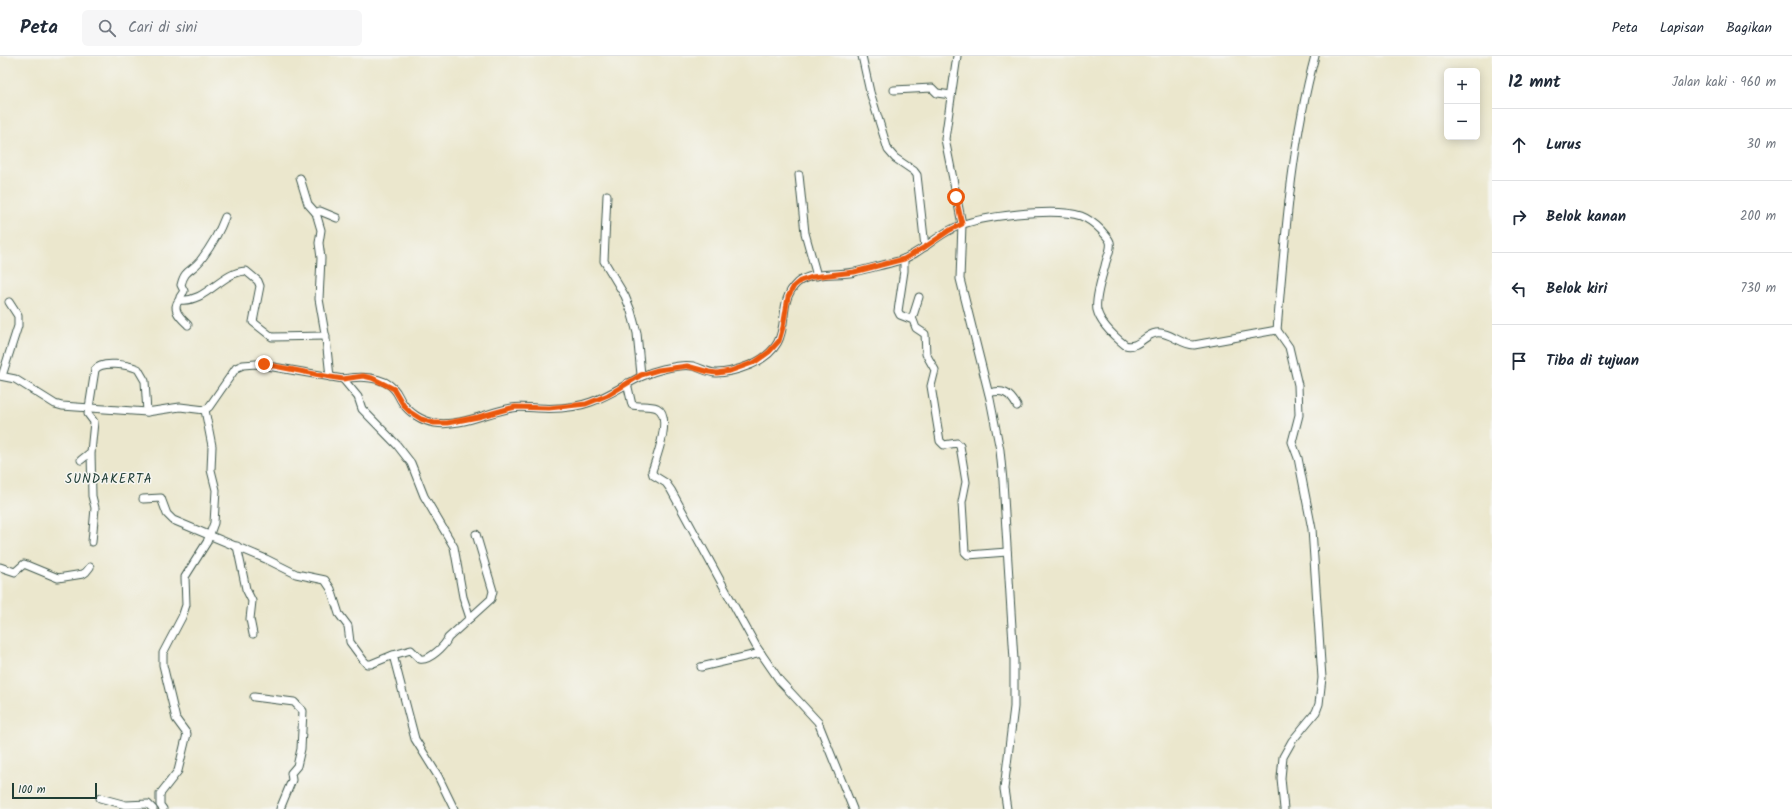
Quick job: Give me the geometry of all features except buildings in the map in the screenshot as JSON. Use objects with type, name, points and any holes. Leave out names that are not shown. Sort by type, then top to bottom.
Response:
[{"type":"street","points":[[862,56],[870,92],[888,150],[893,156],[914,171],[917,175],[925,247]]},
{"type":"street","points":[[957,56],[945,142],[962,224],[960,283],[989,393],[1001,458],[1014,665],[1012,727],[1004,789],[1007,809]]},
{"type":"street","points":[[1284,809],[1281,778],[1283,757],[1292,741],[1316,712],[1320,704],[1322,678],[1311,516],[1298,458],[1292,440],[1299,415],[1298,385],[1288,343],[1277,330],[1288,212],[1297,138],[1314,56]]},
{"type":"street","points":[[894,90],[932,88],[937,93],[951,96]]},
{"type":"street","points":[[799,175],[804,233],[817,276]]},
{"type":"street","points":[[300,178],[308,204],[316,213],[320,230],[319,243],[321,258],[318,295],[326,336],[330,377]]},
{"type":"street","points":[[607,195],[604,261],[625,296],[635,321],[641,375]]},
{"type":"street","points":[[316,213],[319,211],[337,218]]},
{"type":"street","points":[[9,302],[18,316],[18,326],[1,376],[17,380],[58,406],[147,412],[180,407],[205,410],[209,407],[234,370],[243,365],[264,364],[343,379],[363,376],[385,383],[394,389],[404,406],[410,412],[421,419],[440,423],[485,416],[512,408],[549,408],[586,404],[600,399],[641,375],[664,369],[687,366],[709,372],[725,372],[755,362],[769,352],[780,338],[787,300],[794,286],[803,279],[854,272],[904,259],[962,224],[1048,212],[1073,214],[1083,217],[1091,222],[1108,238],[1111,245],[1104,267],[1097,310],[1103,322],[1126,345],[1134,345],[1149,336],[1158,333],[1165,334],[1185,344],[1194,345],[1277,330]]},
{"type":"street","points":[[188,325],[176,311],[176,306],[184,291],[180,285],[185,274],[199,262],[218,233],[225,217]]},
{"type":"street","points":[[904,259],[904,271],[898,311],[900,315],[912,319]]},
{"type":"street","points":[[179,300],[194,300],[236,273],[246,271],[250,273],[260,285],[254,322],[270,336],[326,336]]},
{"type":"street","points":[[919,296],[912,319],[916,328],[925,334],[926,354],[935,369],[931,386],[940,441],[944,445],[957,443],[960,446],[966,481],[962,502],[966,553],[969,555],[1007,552]]},
{"type":"street","points":[[92,542],[95,508],[92,496],[90,452],[94,422],[88,414],[95,370],[97,367],[102,365],[127,365],[138,369],[145,382],[147,412]]},
{"type":"street","points":[[343,379],[358,397],[362,409],[398,445],[411,462],[424,496],[454,547],[463,597],[470,618]]},
{"type":"street","points":[[627,383],[632,406],[656,408],[662,416],[663,432],[652,471],[653,475],[666,483],[671,490],[708,560],[761,653],[780,682],[818,722],[853,809]]},
{"type":"street","points":[[989,393],[995,391],[1006,392],[1011,395],[1017,406]]},
{"type":"street","points":[[100,798],[126,805],[148,804],[159,808],[160,794],[178,771],[187,734],[186,730],[176,719],[162,656],[182,617],[186,605],[185,577],[210,535],[214,523],[216,490],[211,470],[212,446],[205,410]]},
{"type":"street","points":[[81,460],[90,452]]},
{"type":"street","points":[[143,499],[161,498],[167,514],[173,520],[237,546],[296,574],[325,580],[331,588],[339,614],[348,626],[350,642],[367,664],[371,664],[393,655],[411,650],[420,659],[425,659],[445,644],[448,638],[490,600],[493,594],[476,534]]},
{"type":"street","points":[[237,546],[246,589],[252,601],[250,619],[253,634]]},
{"type":"street","points":[[0,567],[15,572],[24,564],[58,578],[83,574],[90,567]]},
{"type":"street","points":[[701,667],[761,653]]},
{"type":"street","points":[[393,655],[415,739],[438,776],[454,809]]},
{"type":"street","points":[[254,697],[294,702],[303,711],[301,748],[297,766],[292,773],[292,780],[280,809]]},
{"type":"district","name":"SUNDAKERTA","points":[[109,479]]},
{"type":"route","points":[[264,364],[320,376],[343,379],[357,376],[372,378],[394,389],[404,406],[410,412],[421,419],[434,423],[447,423],[485,416],[512,408],[568,407],[586,404],[608,395],[641,375],[674,367],[692,366],[715,373],[730,371],[742,368],[755,362],[766,355],[776,345],[782,336],[788,297],[796,284],[807,278],[854,272],[908,257],[962,224],[956,197]]}]
